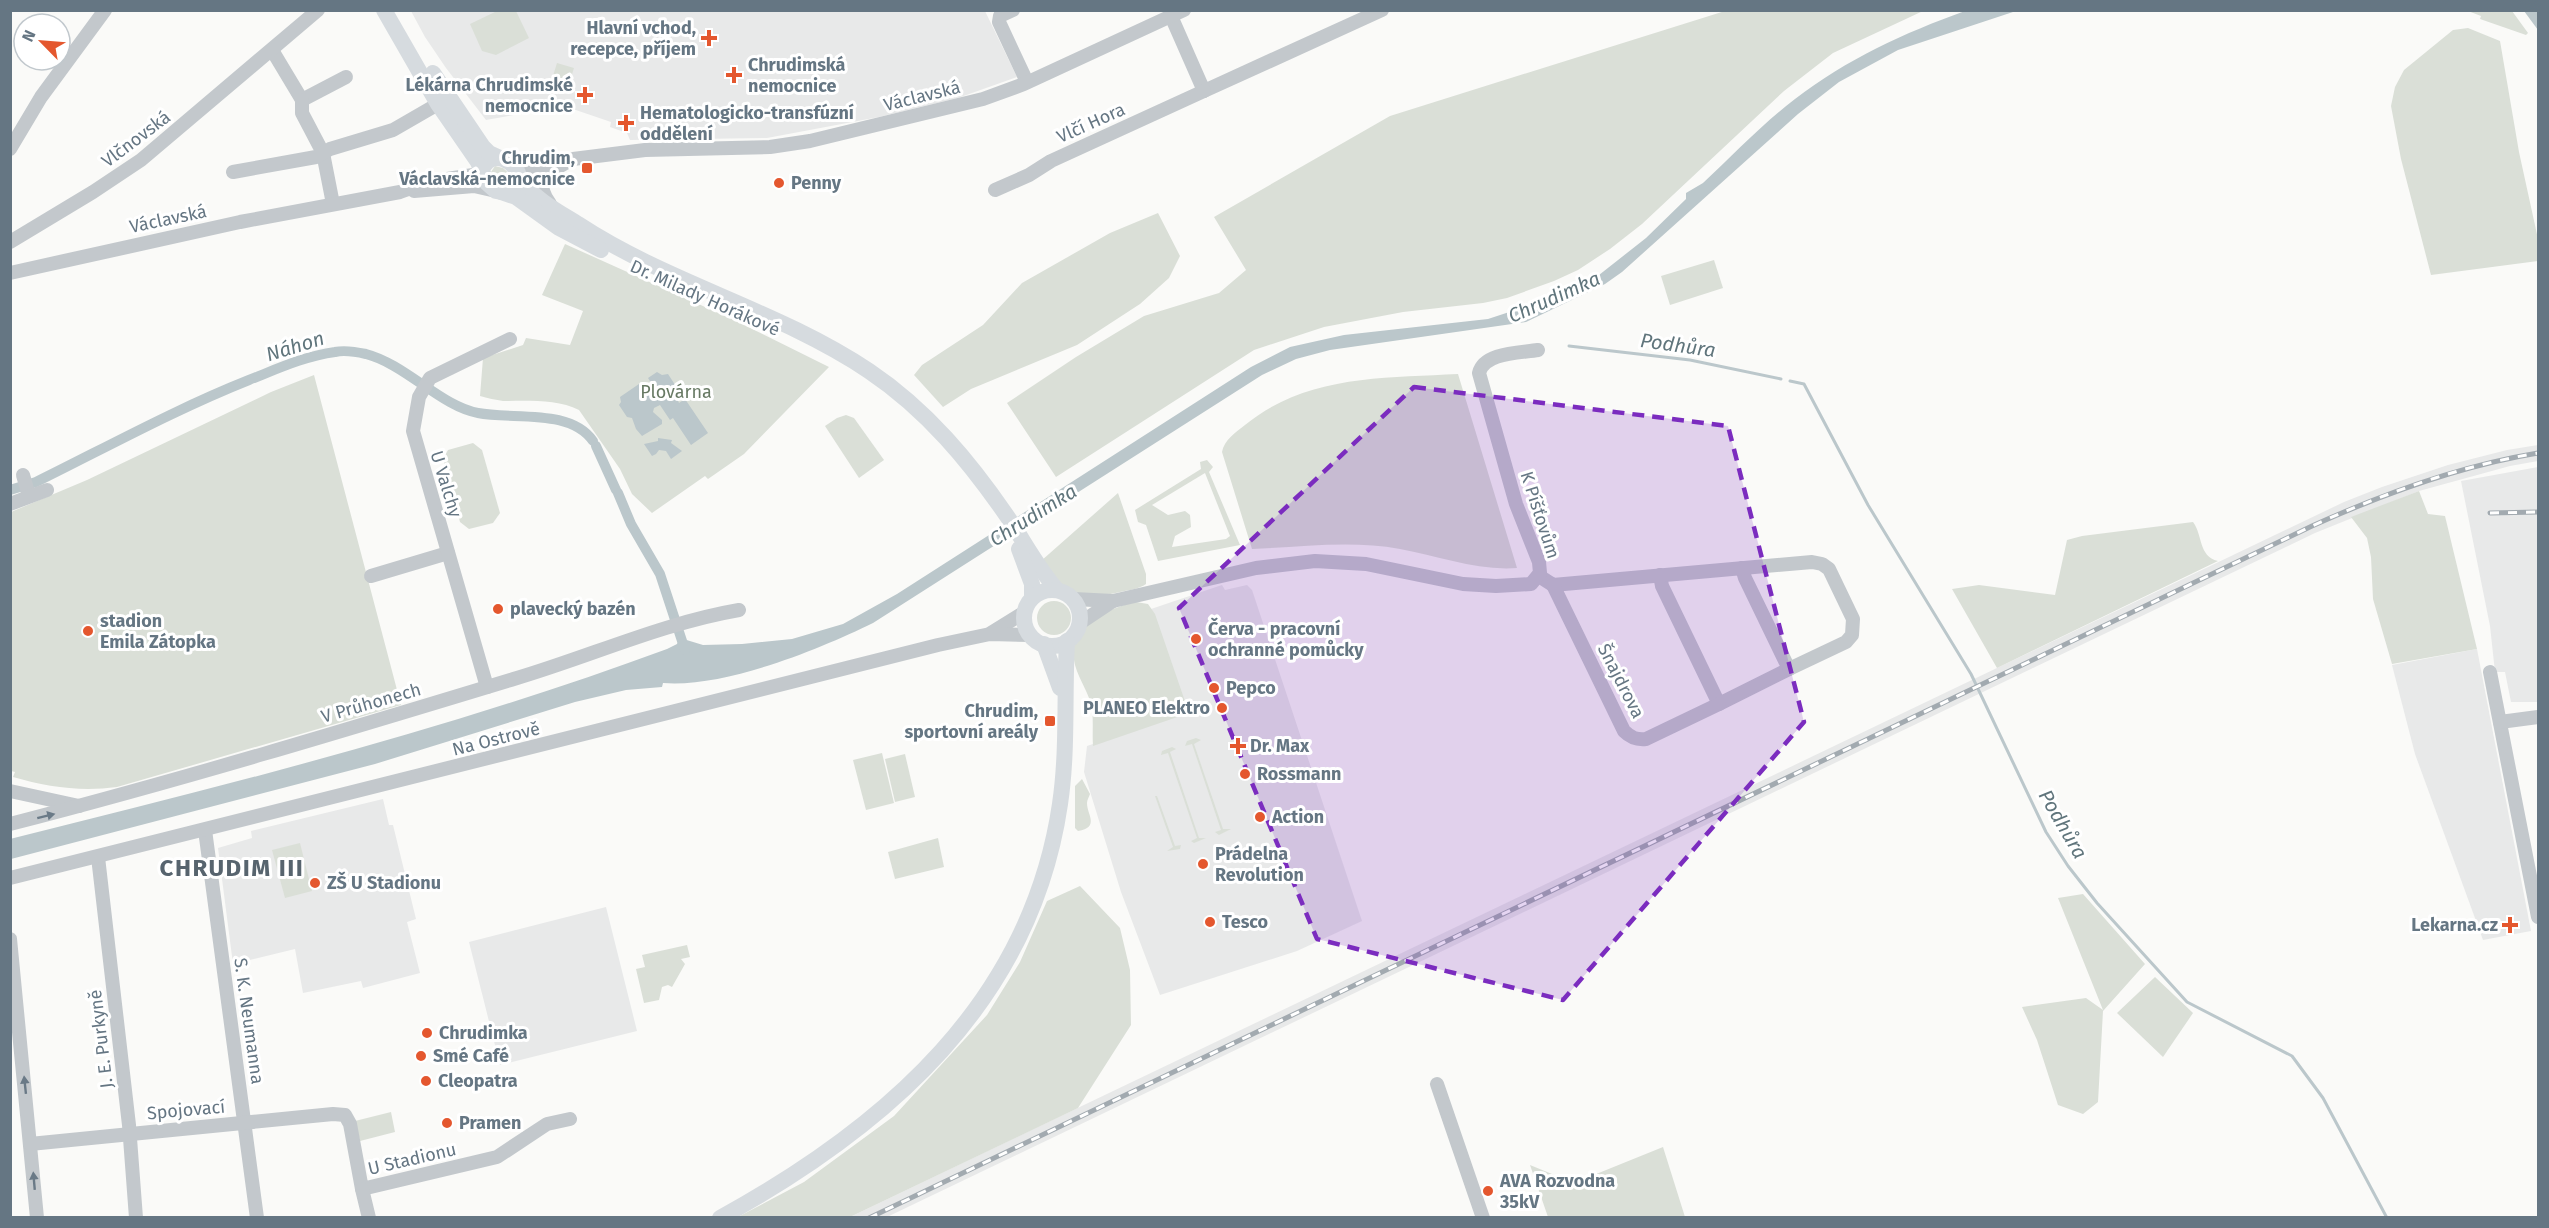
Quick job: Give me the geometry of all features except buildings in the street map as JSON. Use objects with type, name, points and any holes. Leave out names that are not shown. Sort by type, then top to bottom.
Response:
[{"type":"main road","points":[[384,10],[438,104],[483,170],[485,180],[498,191],[513,191],[520,180],[515,167],[489,153],[479,141],[437,80],[398,10]]},
{"type":"main road","points":[[483,170],[489,160],[502,158]]},
{"type":"main road","name":"Dr. Milady Horákové","points":[[520,180],[531,192],[555,210],[626,253],[776,321],[866,369],[911,403],[952,443],[1000,507],[1025,553]]},
{"type":"main road","name":"Dr. Milady Horákové","points":[[498,191],[516,197],[548,221],[585,243],[779,331],[911,403]]},
{"type":"main road","points":[[1025,553],[1057,590],[1074,599],[1080,615],[1078,630],[1067,641],[1052,646],[1037,640]]},
{"type":"main road","points":[[1025,553],[1032,584],[1026,628],[1037,640],[1055,669],[1064,701]]},
{"type":"main road","points":[[1029,605],[1048,590],[1057,590]]},
{"type":"main road","points":[[720,1218],[792,1176],[870,1120],[935,1058],[969,1017],[996,978],[1030,914],[1054,836],[1066,755],[1064,701],[1067,641]]},
{"type":"street","points":[[10,149],[41,97],[105,10]]},
{"type":"street","points":[[1013,10],[1000,16],[999,22],[1027,82]]},
{"type":"street","name":"Václavská","points":[[502,158],[520,161],[573,159],[645,150],[770,147],[810,141],[960,106],[1027,82],[1184,10]]},
{"type":"street","name":"Vlčí Hora","points":[[995,190],[1051,161],[1382,10]]},
{"type":"street","name":"Vlčnovská","points":[[10,242],[125,172],[187,123],[316,13]]},
{"type":"street","points":[[1171,16],[1204,92]]},
{"type":"street","points":[[272,50],[302,100],[302,113],[323,153],[333,204]]},
{"type":"street","points":[[302,100],[346,77]]},
{"type":"street","points":[[233,172],[316,158],[323,153],[393,130],[438,104]]},
{"type":"street","points":[[555,210],[542,191],[543,180],[547,174],[573,159]]},
{"type":"street","name":"Václavská","points":[[520,180],[537,168],[573,159]]},
{"type":"street","name":"Václavská","points":[[400,192],[438,179],[473,176],[483,170]]},
{"type":"street","name":"Václavská","points":[[10,273],[153,240],[400,192],[468,186],[498,191]]},
{"type":"street","name":"U Valchy","points":[[488,687],[413,435],[419,397],[430,378],[510,339]]},
{"type":"street","name":"K Píšťovům","points":[[1113,601],[1237,572],[1315,561],[1366,564],[1446,582],[1477,585],[1526,585],[1534,582],[1539,576],[1539,562],[1516,504],[1479,373],[1482,364],[1491,359],[1538,350]]},
{"type":"street","points":[[23,475],[28,493]]},
{"type":"street","points":[[10,504],[28,493],[47,490]]},
{"type":"street","points":[[371,576],[448,553]]},
{"type":"street","name":"Šnajdrova","points":[[1818,562],[1826,566],[1834,579],[1852,619],[1852,635],[1846,642],[1646,739],[1637,740],[1624,731],[1553,585],[1660,575],[1818,562]]},
{"type":"street","points":[[1742,568],[1789,669]]},
{"type":"street","points":[[1660,575],[1662,586],[1719,704]]},
{"type":"street","points":[[1539,576],[1553,585]]},
{"type":"street","points":[[1074,599],[1113,601]]},
{"type":"street","points":[[1080,623],[1113,601]]},
{"type":"street","name":"Na Ostrově","points":[[10,878],[990,633],[1029,605]]},
{"type":"street","name":"V Průhonech","points":[[10,791],[81,807],[573,662],[677,626],[739,610]]},
{"type":"street","name":"Na Ostrově","points":[[990,633],[1037,640]]},
{"type":"street","points":[[2490,672],[2538,918]]},
{"type":"street","points":[[2500,722],[2538,717]]},
{"type":"street","points":[[10,825],[81,807]]},
{"type":"street","name":"S. K. Neumanna","points":[[205,830],[257,1218]]},
{"type":"street","name":"J. E. Purkyně","points":[[98,856],[130,1133],[136,1218]]},
{"type":"street","points":[[10,939],[37,1218]]},
{"type":"street","points":[[1437,1084],[1483,1218]]},
{"type":"street","name":"Spojovací","points":[[30,1144],[244,1122],[333,1114],[345,1115]]},
{"type":"street","name":"U Stadionu","points":[[345,1115],[350,1124],[362,1189],[497,1157],[547,1124],[570,1119]]},
{"type":"street","points":[[362,1189],[369,1218]]},
{"type":"highlighted area","points":[[1414,387],[1728,426],[1804,722],[1563,1000],[1317,939],[1179,608]]},
{"type":"shaded area","name":"Chrudimská nemocnice","points":[[411,11],[985,11],[1017,77],[958,98],[879,117],[767,138],[630,140],[627,133],[610,127],[611,122],[564,106],[486,120],[446,68]]},
{"type":"shaded area","points":[[2538,445],[2538,461],[2510,466],[2419,491],[2315,533],[887,1217],[850,1217],[2344,502],[2448,465],[2507,450]]},
{"type":"shaded area","points":[[2538,467],[2538,702],[2511,702],[2505,672],[2495,672],[2490,626],[2461,481]]},
{"type":"shaded area","points":[[1222,585],[1225,590],[1247,585],[1252,590],[1362,921],[1297,951],[1160,995],[1121,892],[1084,772],[1087,746],[1126,733],[1151,609]]},
{"type":"shaded area","points":[[2477,649],[2531,931],[2483,940],[2415,754],[2392,665]]},
{"type":"shaded area","name":"ZŠ U Stadionu","points":[[383,799],[389,825],[393,825],[416,919],[407,922],[420,973],[363,988],[361,981],[303,993],[295,949],[233,964],[218,848],[252,838],[251,831]]},
{"type":"shaded area","points":[[606,907],[637,1031],[500,1065],[469,942]]},
{"type":"green space","points":[[497,11],[516,11],[529,38],[496,55],[482,51],[470,24]]},
{"type":"green space","points":[[1725,11],[1923,11],[1833,53],[1784,91],[1642,224],[1578,270],[1554,281],[1507,298],[1483,303],[1403,312],[1324,327],[1254,350],[1056,477],[1007,403],[1076,357],[1144,316],[1219,293],[1246,270],[1214,217],[1390,116]]},
{"type":"green space","points":[[2468,11],[2512,11],[2528,33],[2526,35],[2480,19],[2481,16]]},
{"type":"green space","points":[[2468,28],[2500,41],[2519,152],[2538,239],[2538,261],[2431,275],[2401,159],[2391,106],[2395,87],[2404,70],[2453,30]]},
{"type":"green space","points":[[557,63],[574,68],[569,84],[552,79]]},
{"type":"green space","points":[[495,166],[503,168],[510,174],[509,183],[503,185],[495,181],[491,172]]},
{"type":"green space","points":[[1158,213],[1180,256],[1169,278],[1140,304],[1077,345],[971,389],[943,407],[914,375],[922,365],[983,325],[1022,283],[1110,233]]},
{"type":"green space","name":"Plovárna","points":[[565,244],[734,320],[829,367],[744,454],[708,479],[705,476],[652,513],[632,494],[620,469],[579,410],[552,402],[503,401],[480,396],[483,358],[523,345],[526,338],[570,345],[583,311],[542,295]]},
{"type":"green space","points":[[1714,260],[1723,288],[1670,305],[1661,276]]},
{"type":"green space","points":[[1458,374],[1517,568],[1473,565],[1382,546],[1326,545],[1252,549],[1222,452],[1234,433],[1293,396],[1319,388],[1374,379]]},
{"type":"green space","points":[[314,375],[401,705],[117,787],[64,788],[13,777],[15,772],[11,771],[11,512],[87,480],[271,392]]},
{"type":"green space","points":[[846,415],[854,418],[884,460],[859,478],[825,426]]},
{"type":"green space","points":[[473,443],[482,450],[500,513],[493,523],[469,529],[460,522],[443,459],[448,450]]},
{"type":"green space","points":[[1207,460],[1213,467],[1209,472],[1240,545],[1158,561],[1146,525],[1138,522],[1135,510],[1201,469],[1200,462]],"holes":[[[1205,473],[1230,536],[1226,539],[1172,547],[1175,536],[1191,527],[1190,515],[1185,511],[1168,515],[1152,505]]]},
{"type":"green space","points":[[2419,491],[2428,514],[2445,516],[2477,649],[2392,664],[2373,599],[2371,557],[2367,538],[2351,517]]},
{"type":"green space","points":[[1118,493],[1146,574],[1146,584],[1105,595],[1074,593],[1066,588],[1041,561]]},
{"type":"green space","points":[[2193,522],[2207,555],[2218,561],[1997,668],[1952,589],[1979,585],[2055,595],[2067,540],[2082,536]]},
{"type":"green space","points":[[1054,601],[1066,606],[1071,618],[1066,630],[1054,635],[1042,630],[1037,618],[1042,606]]},
{"type":"green space","points":[[1136,602],[1148,604],[1155,614],[1189,713],[1093,746],[1091,704],[1075,666],[1074,648],[1084,628],[1093,620],[1114,609]]},
{"type":"green space","points":[[1196,738],[1201,740],[1194,744],[1223,829],[1231,829],[1219,835],[1215,832],[1221,830],[1192,744],[1185,746],[1187,741]]},
{"type":"green space","points":[[1172,747],[1176,749],[1170,752],[1199,838],[1206,838],[1194,843],[1191,841],[1197,838],[1168,753],[1161,755],[1162,751]]},
{"type":"green space","points":[[882,753],[894,803],[866,810],[853,760]]},
{"type":"green space","points":[[905,754],[915,797],[895,802],[885,759]]},
{"type":"green space","points":[[1082,779],[1090,794],[1087,803],[1091,824],[1078,831],[1075,828],[1075,786]]},
{"type":"green space","points":[[1155,796],[1157,796],[1175,846],[1181,845],[1180,849],[1167,851],[1173,847]]},
{"type":"green space","points":[[938,838],[944,867],[895,879],[888,852]]},
{"type":"green space","points":[[300,843],[312,891],[285,898],[272,850]]},
{"type":"green space","points":[[1080,886],[1120,928],[1130,970],[1131,1025],[1078,1108],[850,1217],[736,1218],[804,1182],[894,1116],[987,1015],[1020,962],[1047,901]]},
{"type":"green space","points":[[2083,894],[2145,964],[2103,1011],[2098,1102],[2083,1114],[2058,1105],[2037,1040],[2022,1007],[2086,998],[2103,1010],[2058,898]]},
{"type":"green space","points":[[687,945],[690,957],[681,959],[685,964],[672,987],[668,985],[662,987],[659,1000],[644,1003],[636,969],[645,967],[642,955]]},
{"type":"green space","points":[[2155,977],[2193,1013],[2163,1057],[2117,1013]]},
{"type":"green space","points":[[391,1112],[395,1132],[360,1141],[355,1121]]},
{"type":"green space","points":[[1663,1147],[1685,1217],[1548,1217],[1530,1165],[1574,1183]]},
{"type":"water","points":[[1965,11],[2016,11],[1898,50],[1839,82],[1798,114],[1622,272],[1605,284],[1526,322],[1330,350],[1296,359],[1262,375],[873,623],[826,644],[770,665],[714,680],[663,683],[662,687],[626,690],[575,702],[375,764],[11,859],[10,839],[259,776],[424,729],[586,678],[667,649],[677,644],[680,638],[703,645],[742,644],[792,639],[843,624],[897,594],[1251,367],[1290,347],[1344,335],[1488,319],[1558,296],[1599,275],[1646,238],[1686,199],[1686,193],[1703,183],[1795,99],[1835,71],[1877,48]]},
{"type":"water","points":[[2524,11],[2538,11],[2538,30]]},
{"type":"water","points":[[657,372],[662,375],[668,374],[681,394],[677,398],[679,403],[685,399],[708,433],[691,445],[673,418],[670,420],[660,405],[654,408],[653,412],[662,420],[662,424],[642,436],[636,429],[632,418],[627,417],[619,405],[620,397],[639,384],[645,394],[653,386],[648,378]]},
{"type":"water","points":[[658,438],[672,440],[671,443],[682,451],[671,459],[666,451],[659,450],[652,456],[644,444],[658,441]]},
{"type":"waterway","name":"Podhůra","points":[[1569,346],[1690,360],[1781,379]]},
{"type":"waterway","name":"Náhon","points":[[10,490],[36,482],[222,391],[291,363],[339,351],[362,353],[381,359],[464,409],[492,415],[556,419],[583,431],[593,441]]},
{"type":"waterway","name":"Podhůra","points":[[1790,381],[1804,384],[1868,505],[1971,674],[2046,832],[2068,866],[2097,903],[2187,1002],[2292,1056],[2323,1098],[2387,1218]]},
{"type":"waterway","name":"Náhon","points":[[596,446],[616,490]]},
{"type":"waterway","name":"Náhon","points":[[618,493],[631,524],[660,574],[685,650]]},
{"type":"railway","points":[[869,1218],[2312,526],[2367,502],[2423,482],[2480,465],[2538,453]]},
{"type":"railway","points":[[2490,513],[2538,512]]},
{"type":"place","name":"Hlavní vchod, recepce, příjem","points":[[709,38]]},
{"type":"place","name":"Chrudimská nemocnice","points":[[734,75]]},
{"type":"place","name":"Lékárna Chrudimské nemocnice","points":[[585,95]]},
{"type":"place","name":"Hematologicko-transfúzní oddělení","points":[[626,123]]},
{"type":"place","name":"Chrudim, Václavská-nemocnice","points":[[587,168]]},
{"type":"place","name":"Penny","points":[[779,183]]},
{"type":"place","name":"plavecký bazén","points":[[498,609]]},
{"type":"place","name":"stadion Emila Zátopka","points":[[88,631]]},
{"type":"place","name":"Červa - pracovní ochranné pomůcky","points":[[1196,639]]},
{"type":"place","name":"Pepco","points":[[1214,688]]},
{"type":"place","name":"PLANEO Elektro","points":[[1222,708]]},
{"type":"place","name":"Chrudim, sportovní areály","points":[[1050,721]]},
{"type":"place","name":"Dr. Max","points":[[1238,746]]},
{"type":"place","name":"Rossmann","points":[[1245,774]]},
{"type":"place","name":"Action","points":[[1260,817]]},
{"type":"place","name":"Prádelna Revolution","points":[[1203,864]]},
{"type":"place","name":"ZŠ U Stadionu","points":[[315,883]]},
{"type":"place","name":"Tesco","points":[[1210,922]]},
{"type":"place","name":"Lekarna.cz","points":[[2510,925]]},
{"type":"place","name":"Chrudimka","points":[[427,1033]]},
{"type":"place","name":"Smé Café","points":[[421,1056]]},
{"type":"place","name":"Cleopatra","points":[[426,1081]]},
{"type":"place","name":"Pramen","points":[[447,1123]]},
{"type":"place","name":"AVA Rozvodna 35kV","points":[[1488,1191]]},
{"type":"district","name":"CHRUDIM III","points":[[232,868]]}]
